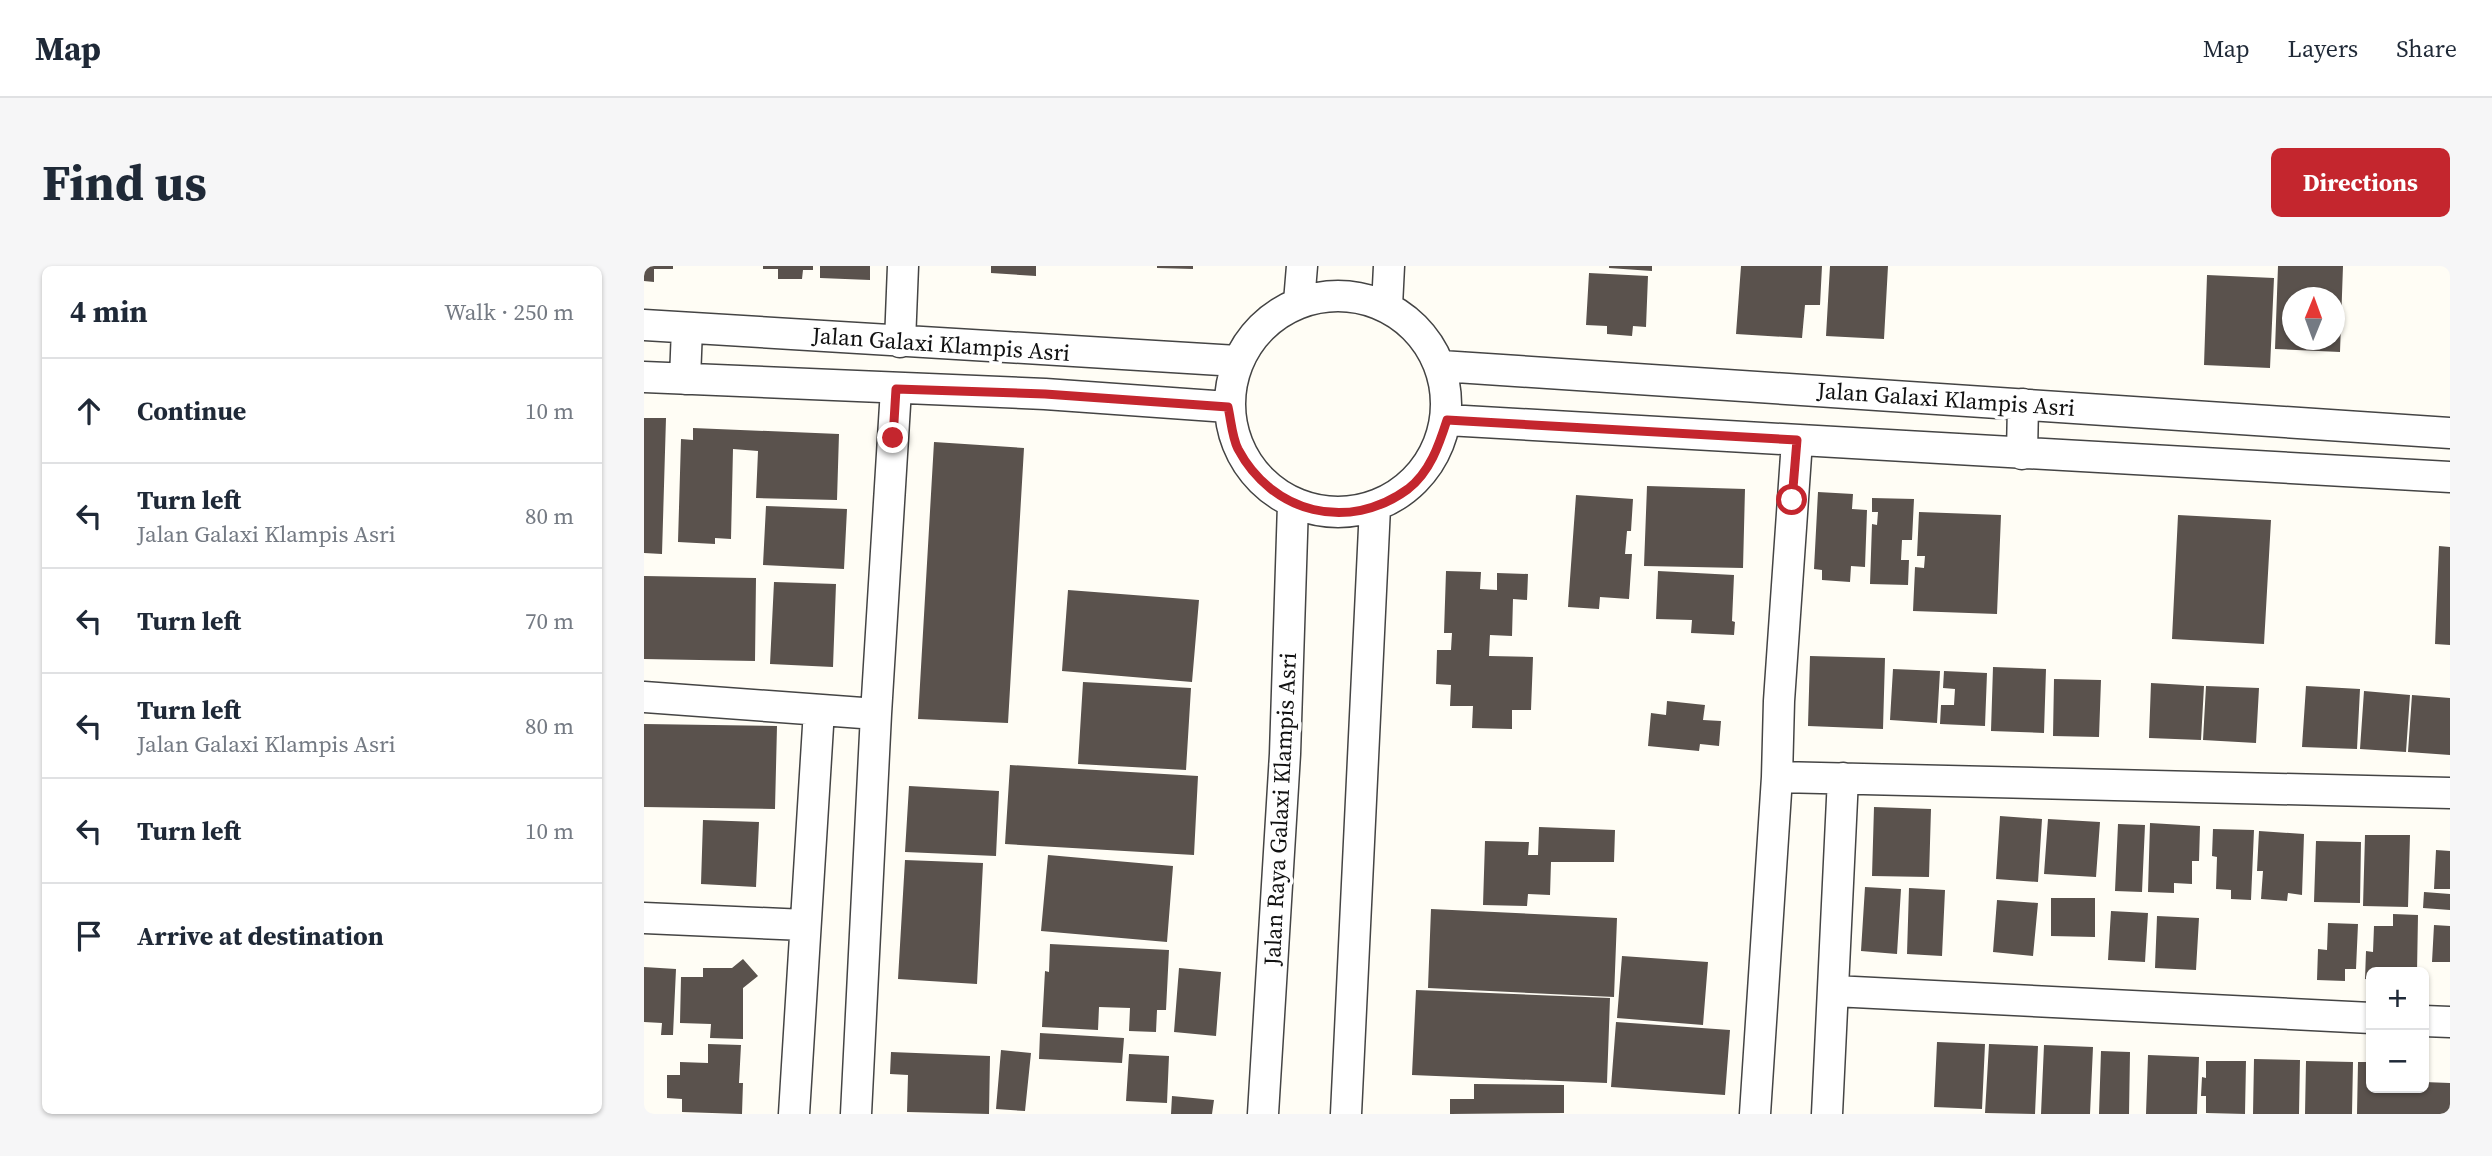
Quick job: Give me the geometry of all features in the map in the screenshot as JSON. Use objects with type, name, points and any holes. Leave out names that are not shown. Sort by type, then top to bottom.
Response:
[{"type":"street","points":[[900,342],[903,266]]},
{"type":"street","points":[[1299,302],[1302,266]]},
{"type":"street","points":[[1387,306],[1389,266]]},
{"type":"street","points":[[1343,295],[1387,306],[1420,331],[1441,366],[1448,393],[1447,420],[1434,457],[1409,488],[1375,508],[1334,514],[1293,504],[1259,481],[1237,447],[1228,407],[1230,384],[1237,361],[1262,325],[1299,302],[1343,295]]},
{"type":"street","name":"Jalan Galaxi Klampis Asri","points":[[644,325],[1237,361]]},
{"type":"street","points":[[685,379],[687,328]]},
{"type":"street","name":"Jalan Galaxi Klampis Asri","points":[[1441,366],[2450,433]]},
{"type":"street","name":"Jalan Galaxi Klampis Asri","points":[[644,377],[1045,394],[1228,407]]},
{"type":"street","points":[[856,1114],[896,389]]},
{"type":"street","points":[[2022,454],[2024,404]]},
{"type":"street","points":[[1447,420],[2450,477]]},
{"type":"street","points":[[1755,1114],[1797,440]]},
{"type":"street","name":"Jalan Raya Galaxi Klampis Asri","points":[[1263,1114],[1285,754],[1293,504]]},
{"type":"street","points":[[1346,1114],[1375,508]]},
{"type":"street","points":[[644,697],[876,714]]},
{"type":"street","points":[[794,1114],[818,710]]},
{"type":"street","points":[[1777,777],[2450,793]]},
{"type":"street","points":[[1828,1114],[1843,778]]},
{"type":"street","points":[[644,918],[805,925]]},
{"type":"street","points":[[1834,991],[2366,1018]]},
{"type":"street","points":[[2429,1021],[2450,1023]]},
{"type":"building","points":[[644,266],[673,266],[673,269],[654,269],[654,282],[644,281]]},
{"type":"building","points":[[763,266],[813,266],[813,270],[803,270],[802,279],[778,279],[778,269],[763,269]]},
{"type":"building","points":[[820,266],[870,266],[870,280],[820,278]]},
{"type":"building","points":[[991,266],[1036,266],[1036,276],[991,273]]},
{"type":"building","points":[[1193,266],[1193,269],[1157,268]]},
{"type":"building","points":[[1652,266],[1652,271],[1609,268]]},
{"type":"building","points":[[1741,266],[1822,266],[1820,305],[1805,305],[1802,338],[1736,334]]},
{"type":"building","points":[[1830,266],[1888,266],[1884,339],[1826,336]]},
{"type":"building","points":[[2278,266],[2343,266],[2342,287],[2282,287],[2282,349],[2275,349]]},
{"type":"building","points":[[1589,273],[1648,276],[1646,327],[1633,326],[1632,336],[1607,334],[1607,326],[1586,325]]},
{"type":"building","points":[[2207,275],[2274,278],[2270,368],[2204,365]]},
{"type":"building","points":[[2297,350],[2340,350],[2340,352]]},
{"type":"building","points":[[644,418],[666,418],[662,554],[644,553]]},
{"type":"building","points":[[693,428],[839,434],[837,500],[756,498],[758,451],[733,449],[731,539],[715,538],[715,544],[678,542],[681,439],[693,440]]},
{"type":"building","points":[[934,442],[1024,448],[1008,723],[918,719]]},
{"type":"building","points":[[1647,486],[1745,489],[1743,568],[1644,566]]},
{"type":"building","points":[[1818,492],[1853,494],[1852,509],[1867,510],[1865,567],[1851,566],[1850,582],[1822,580],[1822,570],[1814,569]]},
{"type":"building","points":[[1576,495],[1633,499],[1631,531],[1627,531],[1625,554],[1632,554],[1629,599],[1600,597],[1599,609],[1568,607]]},
{"type":"building","points":[[1872,498],[1914,499],[1912,540],[1902,540],[1901,560],[1909,560],[1908,585],[1870,584],[1872,524],[1877,525],[1878,512],[1872,512]]},
{"type":"building","points":[[766,506],[847,509],[844,569],[763,565]]},
{"type":"building","points":[[1919,512],[2001,515],[1997,614],[1913,611],[1915,567],[1924,568],[1925,556],[1917,556]]},
{"type":"building","points":[[2178,515],[2271,520],[2264,644],[2172,639]]},
{"type":"building","points":[[2439,546],[2450,547],[2450,645],[2435,644]]},
{"type":"building","points":[[1446,571],[1481,572],[1480,589],[1497,590],[1497,573],[1528,574],[1527,600],[1513,599],[1512,636],[1490,635],[1489,656],[1533,657],[1531,710],[1512,710],[1512,729],[1472,728],[1473,706],[1450,706],[1451,685],[1436,684],[1437,650],[1451,650],[1452,633],[1444,633]]},
{"type":"building","points":[[1658,571],[1734,575],[1734,635],[1691,633],[1692,620],[1656,619]]},
{"type":"building","points":[[644,576],[756,578],[755,661],[644,659]]},
{"type":"building","points":[[774,582],[836,584],[833,667],[770,664]]},
{"type":"building","points":[[1068,590],[1199,600],[1192,682],[1062,671]]},
{"type":"building","points":[[1810,656],[1885,658],[1883,729],[1808,726]]},
{"type":"building","points":[[1993,667],[2046,669],[2044,733],[1991,731]]},
{"type":"building","points":[[1893,669],[1940,671],[1937,723],[1890,720]]},
{"type":"building","points":[[1944,671],[1987,673],[1985,726],[1940,724],[1941,705],[1954,705],[1955,689],[1943,688]]},
{"type":"building","points":[[2054,679],[2101,680],[2099,737],[2053,736]]},
{"type":"building","points":[[1083,682],[1191,688],[1186,770],[1078,764]]},
{"type":"building","points":[[2151,683],[2204,686],[2201,740],[2149,738]]},
{"type":"building","points":[[2206,686],[2259,688],[2256,743],[2203,740]]},
{"type":"building","points":[[2306,686],[2360,689],[2357,749],[2302,747]]},
{"type":"building","points":[[2364,691],[2410,695],[2406,752],[2360,749]]},
{"type":"building","points":[[2412,695],[2450,698],[2450,755],[2408,752]]},
{"type":"building","points":[[1667,701],[1705,705],[1703,720],[1721,721],[1719,746],[1700,744],[1699,751],[1648,746],[1651,713],[1666,715]]},
{"type":"building","points":[[644,724],[777,726],[775,809],[644,807]]},
{"type":"building","points":[[1010,765],[1198,776],[1194,855],[1005,844]]},
{"type":"building","points":[[909,786],[999,791],[996,856],[905,852]]},
{"type":"building","points":[[1874,807],[1931,809],[1929,877],[1872,876]]},
{"type":"building","points":[[2000,816],[2042,819],[2038,882],[1996,879]]},
{"type":"building","points":[[2048,819],[2100,822],[2096,877],[2044,874]]},
{"type":"building","points":[[703,820],[759,822],[756,887],[701,884]]},
{"type":"building","points":[[2150,823],[2200,826],[2199,861],[2192,861],[2192,884],[2174,883],[2174,893],[2148,892]]},
{"type":"building","points":[[2118,824],[2145,825],[2142,892],[2115,891]]},
{"type":"building","points":[[1539,827],[1615,830],[1614,862],[1551,862],[1550,895],[1528,894],[1527,906],[1483,905],[1485,841],[1529,842],[1528,855],[1538,855]]},
{"type":"building","points":[[2213,829],[2254,830],[2251,900],[2231,899],[2231,890],[2216,889],[2217,857],[2212,856]]},
{"type":"building","points":[[2259,831],[2304,834],[2302,895],[2288,893],[2287,901],[2261,899],[2263,871],[2257,871]]},
{"type":"building","points":[[2365,835],[2410,835],[2408,907],[2363,906]]},
{"type":"building","points":[[2316,841],[2361,842],[2360,903],[2314,902]]},
{"type":"building","points":[[2436,850],[2450,851],[2450,889],[2434,889]]},
{"type":"building","points":[[1048,855],[1173,866],[1167,942],[1041,931]]},
{"type":"building","points":[[905,860],[983,863],[977,984],[898,979]]},
{"type":"building","points":[[1865,887],[1901,889],[1897,954],[1861,951]]},
{"type":"building","points":[[1909,888],[1945,890],[1942,956],[1907,954]]},
{"type":"building","points":[[2424,892],[2450,894],[2450,910],[2423,908]]},
{"type":"building","points":[[2051,898],[2095,898],[2095,937],[2051,936]]},
{"type":"building","points":[[1997,900],[2038,903],[2033,956],[1993,952]]},
{"type":"building","points":[[1431,909],[1617,918],[1614,997],[1428,988]]},
{"type":"building","points":[[2111,911],[2148,913],[2145,962],[2108,960]]},
{"type":"building","points":[[2393,914],[2418,915],[2417,967],[2366,967],[2365,979],[2366,951],[2373,952],[2374,926],[2393,926]]},
{"type":"building","points":[[2157,916],[2199,918],[2196,970],[2155,968]]},
{"type":"building","points":[[2328,923],[2358,924],[2356,969],[2345,969],[2345,981],[2317,980],[2318,949],[2327,950]]},
{"type":"building","points":[[2434,925],[2450,926],[2450,962],[2432,962]]},
{"type":"building","points":[[1050,944],[1169,950],[1166,1010],[1157,1010],[1156,1032],[1129,1031],[1130,1008],[1099,1007],[1098,1030],[1042,1027],[1045,971],[1049,972]]},
{"type":"building","points":[[1622,956],[1708,962],[1703,1025],[1617,1018]]},
{"type":"building","points":[[743,959],[758,976],[743,988],[743,1039],[710,1038],[711,1024],[680,1023],[681,977],[703,977],[703,968],[732,968]]},
{"type":"building","points":[[644,967],[676,969],[673,1035],[661,1035],[662,1023],[644,1022]]},
{"type":"building","points":[[1179,968],[1221,972],[1216,1036],[1174,1032]]},
{"type":"building","points":[[1416,990],[1610,998],[1607,1083],[1412,1075]]},
{"type":"building","points":[[1616,1022],[1730,1030],[1725,1095],[1611,1087]]},
{"type":"building","points":[[1040,1033],[1124,1038],[1122,1063],[1039,1059]]},
{"type":"building","points":[[1937,1042],[1985,1044],[1982,1109],[1934,1107]]},
{"type":"building","points":[[708,1044],[741,1045],[739,1083],[743,1083],[742,1114],[682,1112],[682,1099],[667,1098],[667,1075],[680,1075],[680,1062],[708,1063]]},
{"type":"building","points":[[1989,1044],[2038,1046],[2035,1114],[1985,1113]]},
{"type":"building","points":[[2044,1045],[2093,1047],[2090,1114],[2041,1114]]},
{"type":"building","points":[[1001,1050],[1031,1053],[1025,1111],[996,1109]]},
{"type":"building","points":[[2101,1051],[2130,1052],[2129,1114],[2099,1114]]},
{"type":"building","points":[[891,1052],[990,1056],[989,1114],[907,1112],[908,1075],[890,1074]]},
{"type":"building","points":[[1129,1054],[1169,1056],[1167,1103],[1126,1101]]},
{"type":"building","points":[[2148,1055],[2199,1057],[2197,1114],[2146,1114]]},
{"type":"building","points":[[2254,1059],[2300,1060],[2299,1114],[2253,1114]]},
{"type":"building","points":[[2206,1061],[2246,1061],[2245,1114],[2206,1113],[2206,1096],[2201,1096],[2202,1077],[2206,1078]]},
{"type":"building","points":[[2306,1061],[2353,1062],[2352,1114],[2305,1114]]},
{"type":"building","points":[[2358,1062],[2366,1062],[2366,1093],[2429,1093],[2429,1082],[2450,1083],[2450,1114],[2357,1114]]},
{"type":"building","points":[[1474,1084],[1564,1085],[1564,1113],[1450,1114],[1450,1099],[1474,1099]]},
{"type":"building","points":[[1172,1096],[1214,1100],[1212,1114],[1171,1114]]},
{"type":"route","points":[[893,438],[896,389],[1045,394],[1228,407],[1237,447],[1259,481],[1293,504],[1334,514],[1375,508],[1409,488],[1434,457],[1447,420],[1797,440],[1792,500]]}]
